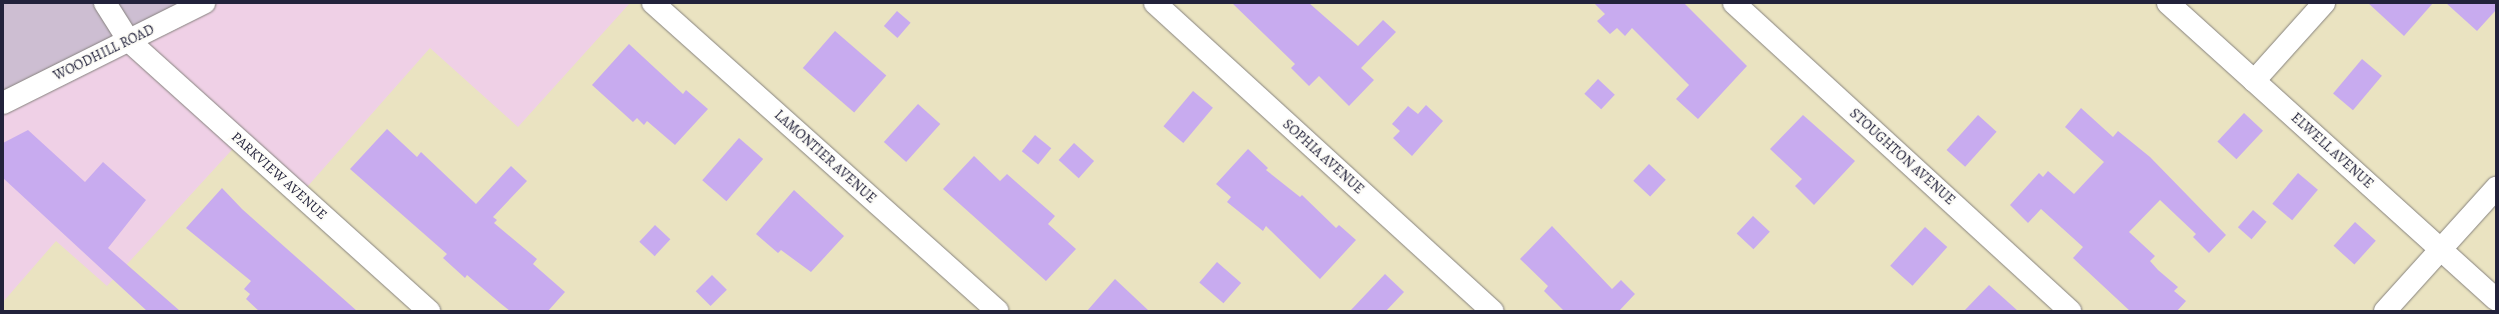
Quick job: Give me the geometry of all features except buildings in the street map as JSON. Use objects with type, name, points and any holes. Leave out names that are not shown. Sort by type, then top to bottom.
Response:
[{"type":"street","name":"PARKVIEW AVENUE","points":[[105,3],[129,41],[428,311]]},
{"type":"street","name":"WOODHILL ROAD","points":[[3,103],[204,3]]},
{"type":"street","name":"LAMONTIER AVENUE","points":[[653,3],[997,311]]},
{"type":"street","name":"SOPHIA AVENUE","points":[[1155,3],[1492,311]]},
{"type":"street","name":"STOUGHTON AVENUE","points":[[1734,3],[2070,311]]},
{"type":"street","name":"ELWELL AVENUE","points":[[2168,3],[2496,298]]},
{"type":"street","points":[[2254,81],[2324,3]]},
{"type":"street","points":[[2385,311],[2496,188]]},
{"type":"shaded area","points":[[3,3],[204,3],[3,103]]},
{"type":"shaded area","points":[[204,3],[630,3],[518,127],[430,48],[300,195],[240,141],[107,286],[56,241],[3,302],[3,103]]}]
